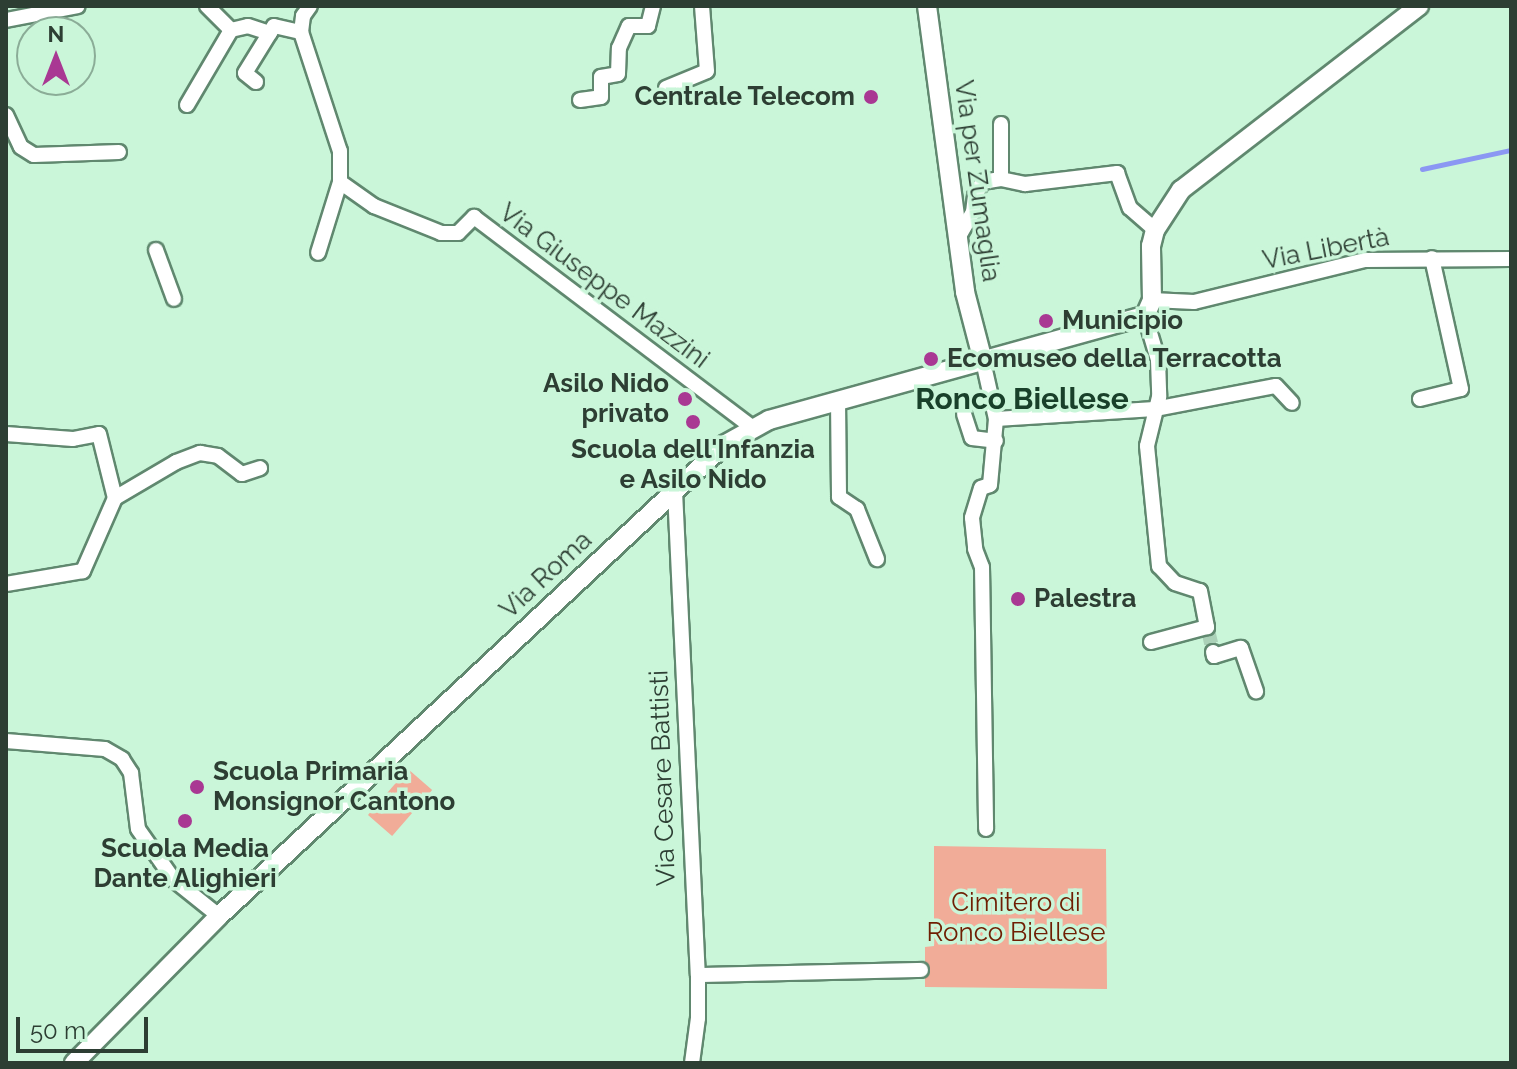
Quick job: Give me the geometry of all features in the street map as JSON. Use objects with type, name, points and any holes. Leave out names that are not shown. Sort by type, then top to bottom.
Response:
[{"type":"street","points":[[6,20],[78,6]]},
{"type":"street","points":[[207,6],[231,30]]},
{"type":"street","points":[[310,6],[303,16],[301,32],[340,151],[340,182],[318,253]]},
{"type":"street","points":[[580,100],[601,97],[601,77],[618,74],[619,48],[629,26],[648,26],[653,6]]},
{"type":"street","points":[[666,88],[707,71],[702,6]]},
{"type":"street","name":"Via per Zumaglia","points":[[927,6],[965,292],[983,361]]},
{"type":"street","points":[[1151,642],[1207,629],[1200,591],[1175,583],[1159,566],[1147,446],[1159,397],[1158,360],[1148,308],[1155,230],[1181,190],[1363,46],[1419,6]]},
{"type":"street","points":[[187,105],[231,30],[248,26],[270,33]]},
{"type":"street","points":[[256,82],[245,73],[274,26],[301,32]]},
{"type":"street","points":[[6,115],[21,147],[34,155],[119,152]]},
{"type":"street","points":[[1001,124],[1001,179]]},
{"type":"street","points":[[958,238],[973,212],[982,182],[1001,179],[1025,184],[1117,173],[1130,208],[1155,230]]},
{"type":"street","name":"Via Giuseppe Mazzini","points":[[340,182],[374,206],[441,233],[458,233],[474,217],[752,427]]},
{"type":"street","points":[[156,250],[174,299]]},
{"type":"street","points":[[1420,399],[1461,389],[1432,258]]},
{"type":"street","name":"Via Libertà","points":[[1148,308],[1194,302],[1365,260],[1511,259]]},
{"type":"street","name":"Via Roma","points":[[74,1063],[219,916],[724,445],[752,427],[983,361],[1148,308]]},
{"type":"street","points":[[983,361],[996,419],[990,485],[981,488],[972,518],[975,549],[982,567],[986,829]]},
{"type":"street","points":[[996,419],[1155,409],[1276,386],[1292,403]]},
{"type":"street","points":[[838,400],[839,497],[857,509],[877,559]]},
{"type":"street","points":[[964,414],[972,438],[996,441]]},
{"type":"street","points":[[6,434],[73,439],[99,434],[115,498]]},
{"type":"street","points":[[6,584],[83,571],[115,498],[176,462],[200,453],[218,456],[242,474],[260,468]]},
{"type":"street","name":"Via Cesare Battisti","points":[[675,491],[698,975],[698,1018],[692,1063]]},
{"type":"street","points":[[1213,652],[1214,656],[1241,648],[1256,691]]},
{"type":"street","points":[[6,741],[105,749],[122,759],[131,773],[138,829],[174,880],[219,916]]},
{"type":"street","points":[[698,975],[921,970]]},
{"type":"green space","points":[[408,769],[432,790],[392,836],[368,815]]},
{"type":"green space","name":"Cimitero di Ronco Biellese","points":[[934,846],[1106,849],[1107,989],[925,987],[925,947],[934,946]]},
{"type":"waterway","points":[[1422,169],[1511,150]]},
{"type":"tunnel","points":[[1208,630],[1213,652]]},
{"type":"place","name":"Centrale Telecom","points":[[871,97]]},
{"type":"place","name":"Municipio","points":[[1046,321]]},
{"type":"place","name":"Ecomuseo della Terracotta","points":[[931,359]]},
{"type":"place","name":"Asilo Nido privato","points":[[685,399]]},
{"type":"place","name":"Scuola dell'Infanzia e Asilo Nido","points":[[693,422]]},
{"type":"place","name":"Palestra","points":[[1018,599]]},
{"type":"place","name":"Scuola Primaria Monsignor Cantono","points":[[197,787]]},
{"type":"place","name":"Scuola Media Dante Alighieri","points":[[185,821]]},
{"type":"district","name":"Ronco Biellese","points":[[1022,399]]}]
